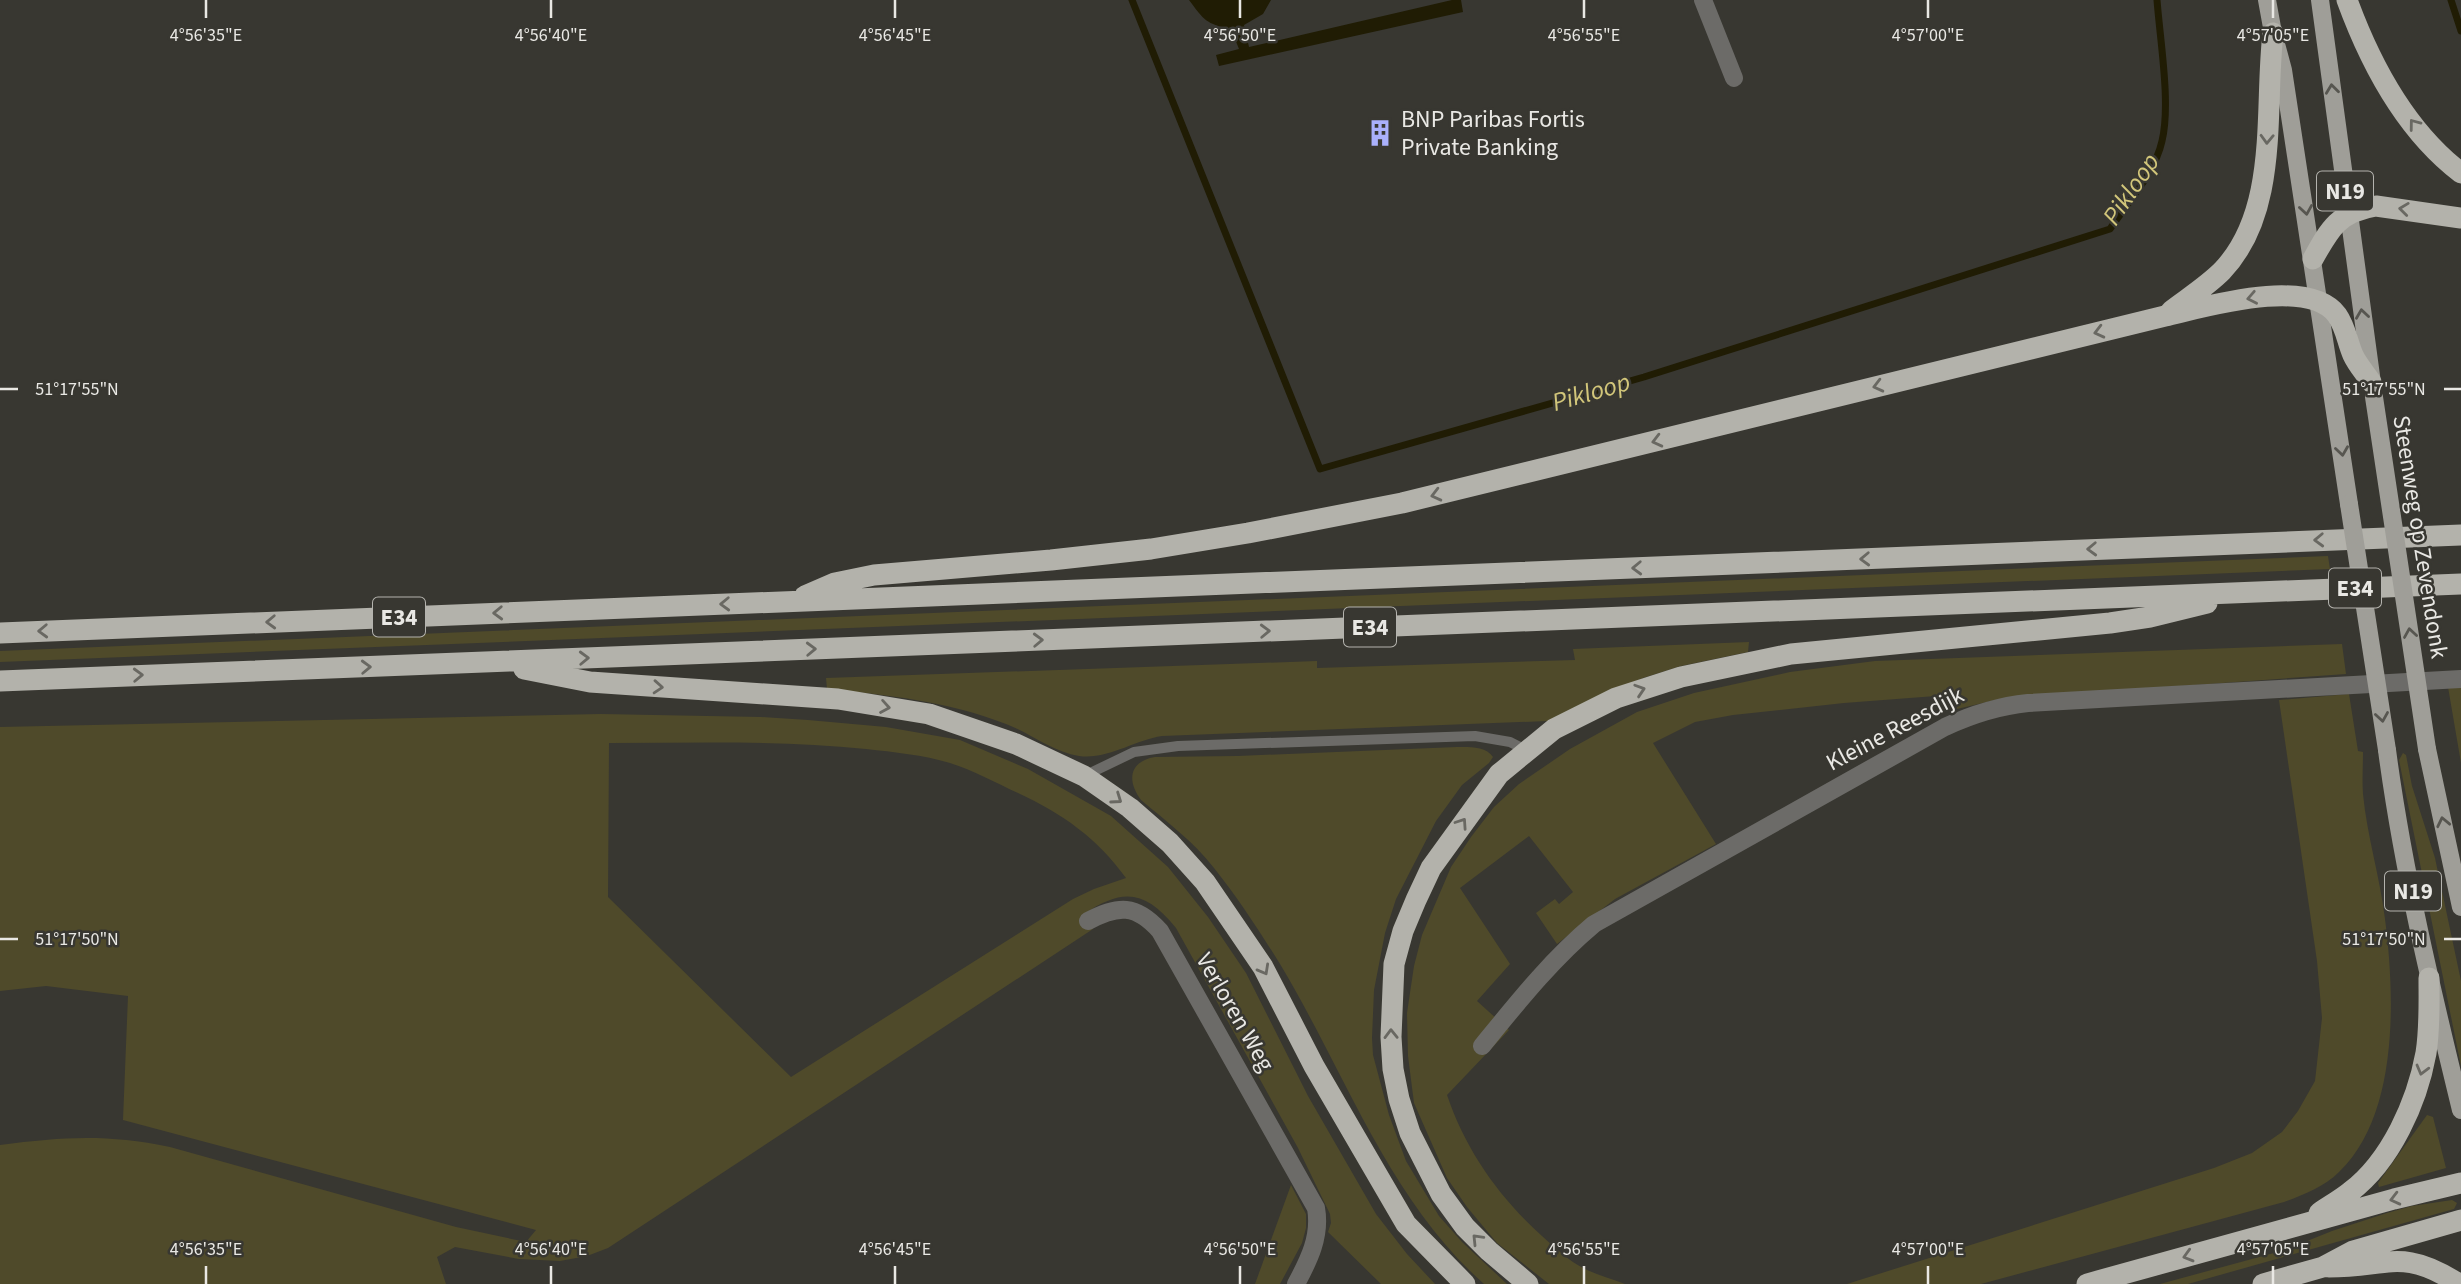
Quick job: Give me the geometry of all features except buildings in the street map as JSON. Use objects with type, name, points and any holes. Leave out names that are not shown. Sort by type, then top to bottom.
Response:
[{"type":"highway","points":[[2347,0],[2374,62],[2395,99],[2421,134],[2461,173]]},
{"type":"highway","points":[[2165,316],[2222,271],[2238,249],[2250,223],[2262,189],[2265,165],[2268,70],[2273,33]]},
{"type":"highway","points":[[2314,259],[2327,234],[2347,213],[2376,206],[2461,218]]},
{"type":"highway","points":[[793,601],[835,583],[874,575],[1051,561],[1151,549],[1378,509],[2165,316],[2262,295],[2299,297],[2320,302],[2335,312],[2347,332],[2353,356],[2373,389]]},
{"type":"highway","name":"E34","points":[[0,633],[2461,535]]},
{"type":"highway","name":"E34","points":[[0,681],[2461,584]]},
{"type":"highway","points":[[1528,1284],[1465,1227],[1441,1194],[1410,1133],[1399,1099],[1393,1069],[1391,1037],[1394,964],[1403,931],[1431,868],[1499,774],[1554,729],[1616,698],[1681,677],[1790,654],[2132,620],[2250,592]]},
{"type":"highway","points":[[491,662],[590,682],[838,699],[929,714],[1016,744],[1083,776],[1130,808],[1160,834],[1205,882],[1263,967],[1314,1066],[1406,1224],[1465,1284]]},
{"type":"highway","points":[[2301,1224],[2351,1192],[2389,1148],[2400,1127],[2410,1106],[2426,1053],[2429,978]]},
{"type":"highway","points":[[2087,1284],[2301,1224],[2461,1183]]},
{"type":"highway","points":[[2263,1284],[2323,1267],[2353,1251],[2461,1220]]},
{"type":"highway","points":[[2323,1267],[2356,1267],[2400,1260],[2427,1266],[2459,1284]]},
{"type":"main road","name":"N19","points":[[2267,0],[2284,70],[2314,259],[2394,805],[2429,978],[2461,1110]]},
{"type":"main road","name":"Steenweg op Zevendonk","points":[[2320,0],[2347,213],[2427,749],[2461,906]]},
{"type":"street","points":[[1703,0],[1734,78]]},
{"type":"street","name":"Kleine Reesdijk","points":[[1482,1046],[1542,973],[1594,924],[1945,727],[1973,714],[1999,706],[2028,703],[2461,679]]},
{"type":"street","name":"Verloren Weg","points":[[1088,921],[1108,911],[1122,909],[1137,912],[1150,919],[1160,931],[1316,1208],[1318,1224],[1310,1258],[1296,1284]]},
{"type":"lane","points":[[1083,776],[1134,752],[1178,746],[1475,736],[1510,742],[1528,751]]},
{"type":"shaded area","points":[[1189,0],[1271,0],[1263,14],[1244,25],[1249,47],[1452,0],[1461,0],[1463,12],[1219,66],[1216,55],[1239,49],[1231,29],[1206,20]]},
{"type":"shaded area","points":[[2328,556],[2330,569],[0,662],[0,651]]},
{"type":"shaded area","points":[[1749,642],[1748,652],[1681,666],[1643,678],[1548,721],[1162,736],[1089,756],[1060,751],[1006,724],[940,704],[827,689],[826,678],[1317,661],[1317,668],[1575,660],[1573,649]]},
{"type":"shaded area","points":[[2342,644],[2346,674],[2000,699],[1957,709],[1949,695],[1844,703],[1733,715],[1695,722],[1653,743],[1716,844],[1615,899],[1557,944],[1536,913],[1555,899],[1559,904],[1573,892],[1529,836],[1460,888],[1510,964],[1477,1001],[1509,1030],[1447,1095],[1474,1154],[1498,1189],[1526,1221],[1573,1262],[1625,1284],[1549,1284],[1497,1243],[1447,1178],[1414,1103],[1408,1056],[1407,1013],[1422,935],[1451,867],[1494,807],[1519,784],[1570,749],[1637,712],[1694,693],[1790,672],[1875,661]]},
{"type":"shaded area","points":[[2448,687],[2461,687],[2461,763]]},
{"type":"shaded area","points":[[2349,694],[2358,751],[2363,752],[2365,810],[2385,919],[2391,1018],[2383,1087],[2373,1119],[2359,1148],[2339,1172],[2320,1186],[2284,1202],[1981,1284],[1847,1284],[2214,1168],[2252,1153],[2282,1132],[2315,1081],[2322,1018],[2317,961],[2279,700]]},
{"type":"shaded area","points":[[601,714],[808,720],[886,727],[960,740],[1028,769],[1111,816],[1168,867],[1208,917],[1246,973],[1308,1096],[1376,1214],[1435,1284],[1381,1284],[1328,1232],[1330,1214],[1298,1148],[1176,928],[1155,906],[1134,897],[1123,897],[1098,905],[1084,914],[1093,929],[608,1248],[587,1256],[560,1261],[519,1259],[455,1247],[437,1257],[446,1284],[0,1284],[0,1145],[23,1142],[85,1138],[147,1143],[170,1147],[456,1227],[526,1242],[536,1230],[123,1120],[128,996],[46,986],[0,991],[0,727]],"holes":[[[609,743],[770,743],[834,746],[908,754],[950,763],[1018,793],[1078,828],[1103,851],[1126,878],[1073,899],[791,1077],[608,897]]]},
{"type":"shaded area","points":[[1457,747],[1482,749],[1493,757],[1462,785],[1436,821],[1396,899],[1385,933],[1374,990],[1373,1055],[1389,1115],[1406,1161],[1439,1216],[1462,1242],[1507,1284],[1484,1284],[1450,1250],[1421,1213],[1370,1133],[1303,1005],[1257,927],[1198,849],[1141,800],[1132,779],[1133,772],[1140,763],[1155,757]]},
{"type":"shaded area","points":[[2403,753],[2406,755],[2412,786],[2435,858],[2461,981],[2461,1066],[2399,760]]},
{"type":"shaded area","points":[[2427,1115],[2433,1117],[2446,1168],[2379,1187],[2378,1183]]},
{"type":"shaded area","points":[[1291,1185],[1306,1214],[1302,1243],[1280,1284],[1255,1284]]},
{"type":"shaded area","points":[[2452,1200],[2457,1203],[2454,1209],[2188,1284],[2160,1284],[2285,1250],[2387,1213]]},
{"type":"waterway","name":"Pikloop","points":[[1132,0],[1320,469],[1644,377],[2110,229],[2147,176],[2162,141],[2165,91],[2157,0]]},
{"type":"waterway","name":"Pikloop","points":[[2451,0],[2461,31]]},
{"type":"place","name":"BNP Paribas Fortis Private Banking","points":[[1380,133]]}]
